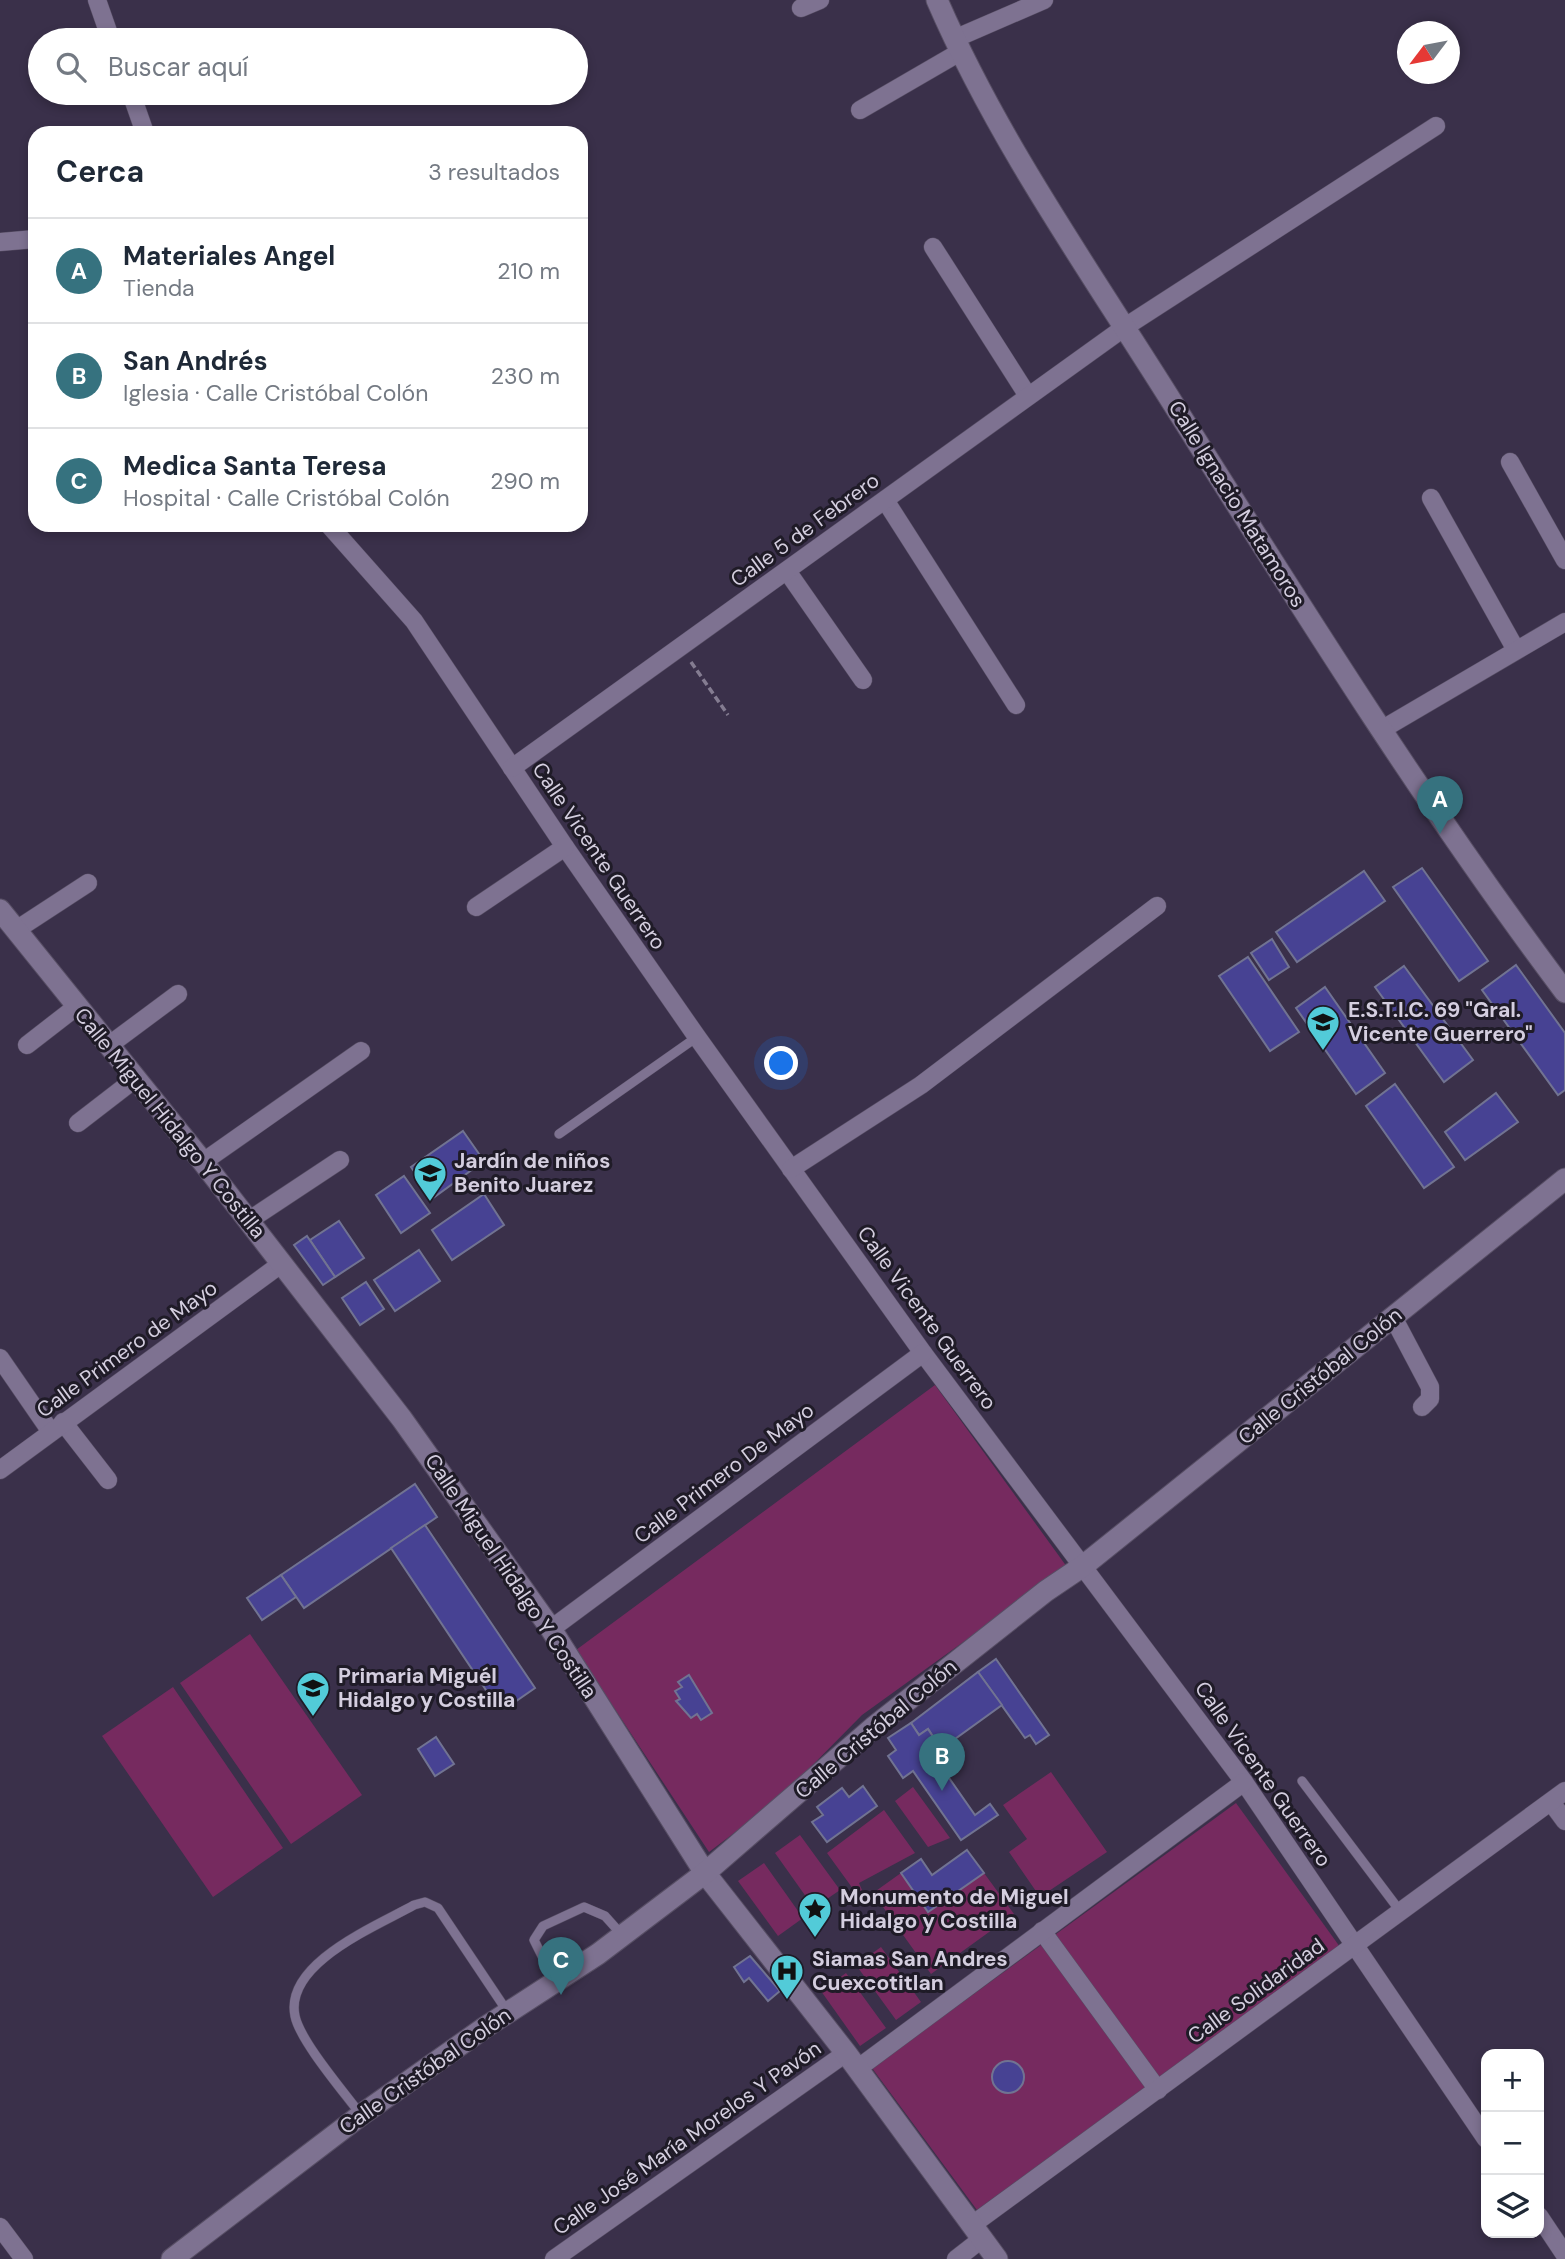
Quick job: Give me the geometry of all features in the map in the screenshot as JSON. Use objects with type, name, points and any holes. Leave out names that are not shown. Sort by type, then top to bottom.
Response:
[{"type":"main road","name":"Calle Ignacio Matamoros","points":[[937,0],[957,46],[1008,141],[1125,327],[1381,730],[1565,992]]},
{"type":"main road","name":"Calle Miguel Hidalgo Y Costilla","points":[[0,910],[202,1162],[410,1430],[551,1629],[705,1873],[852,2061],[997,2259]]},
{"type":"main road","name":"Calle Cristóbal Colón","points":[[172,2259],[361,2115],[622,1935],[705,1873],[875,1726],[1046,1591],[1083,1566],[1565,1179]]},
{"type":"street","points":[[97,0],[107,28]]},
{"type":"street","points":[[801,8],[820,0]]},
{"type":"street","points":[[860,110],[957,46],[1044,0]]},
{"type":"street","points":[[135,105],[143,126]]},
{"type":"street","name":"Calle 5 de Febrero","points":[[512,768],[1125,327],[1436,126]]},
{"type":"street","points":[[0,242],[28,240]]},
{"type":"street","points":[[933,247],[1028,396]]},
{"type":"street","points":[[1510,461],[1565,560]]},
{"type":"street","points":[[1431,498],[1516,650]]},
{"type":"street","points":[[886,500],[1016,705]]},
{"type":"street","name":"Calle Vicente Guerrero","points":[[335,532],[414,621],[565,847],[697,1037],[923,1353],[1244,1782],[1481,2132]]},
{"type":"street","points":[[788,571],[863,680]]},
{"type":"street","points":[[1381,730],[1565,622]]},
{"type":"street","points":[[476,907],[565,847]]},
{"type":"street","points":[[16,930],[88,883]]},
{"type":"street","points":[[791,1169],[922,1085],[1157,906]]},
{"type":"street","points":[[107,1046],[178,994]]},
{"type":"street","points":[[27,1045],[76,1007]]},
{"type":"street","points":[[202,1162],[361,1051]]},
{"type":"street","points":[[78,1123],[135,1079]]},
{"type":"street","points":[[248,1221],[340,1160]]},
{"type":"street","name":"Calle Primero de Mayo","points":[[0,1471],[281,1264]]},
{"type":"street","points":[[1394,1317],[1430,1387],[1430,1399],[1422,1407]]},
{"type":"street","name":"Calle Primero De Mayo","points":[[551,1629],[923,1353]]},
{"type":"street","points":[[0,1358],[57,1427],[108,1480]]},
{"type":"street","name":"Calle José María Morelos Y Pavón","points":[[554,2259],[1042,1931],[1244,1782]]},
{"type":"street","points":[[1558,1797],[1565,1821]]},
{"type":"street","name":"Calle Solidaridad","points":[[956,2259],[977,2232],[1158,2090],[1558,1797]]},
{"type":"street","points":[[1042,1931],[1158,2090]]},
{"type":"street","points":[[1544,2224],[1565,2255]]},
{"type":"street","points":[[0,2227],[24,2259]]},
{"type":"lane","points":[[559,1134],[697,1037]]},
{"type":"lane","points":[[1302,1782],[1401,1911]]},
{"type":"lane","points":[[361,2115],[306,2039],[295,2017],[296,1989],[326,1955],[414,1905],[425,1902],[438,1908],[508,2012]]},
{"type":"lane","points":[[555,1982],[534,1940],[543,1926],[584,1907],[605,1916],[622,1935]]},
{"type":"path","points":[[681,648],[728,715]]},
{"type":"shaded area","points":[[935,1385],[1067,1567],[862,1715],[779,1799],[709,1852],[576,1650]]},
{"type":"shaded area","points":[[250,1634],[362,1795],[291,1844],[180,1683]]},
{"type":"shaded area","points":[[173,1687],[283,1848],[213,1897],[102,1736]]},
{"type":"shaded area","points":[[1051,1772],[1107,1852],[1040,1897],[1009,1852],[1027,1839],[1003,1805]]},
{"type":"shaded area","points":[[913,1787],[950,1838],[928,1847],[895,1801]]},
{"type":"shaded area","points":[[1236,1803],[1340,1947],[977,2210],[872,2068]]},
{"type":"shaded area","points":[[884,1810],[915,1853],[859,1883],[862,1890],[856,1893],[827,1853]]},
{"type":"shaded area","points":[[800,1835],[840,1890],[814,1908],[775,1853]]},
{"type":"shaded area","points":[[764,1863],[803,1918],[778,1936],[738,1881]]},
{"type":"shaded area","points":[[901,1873],[929,1912],[984,1873],[1014,1914],[931,1974],[873,1893]]},
{"type":"shaded area","points":[[881,1947],[921,2002],[896,2020],[856,1965]]},
{"type":"shaded area","points":[[846,1973],[886,2028],[860,2046],[821,1991]]},
{"type":"building","points":[[1422,868],[1488,961],[1459,981],[1393,887]]},
{"type":"building","points":[[1364,871],[1385,901],[1297,962],[1276,932]]},
{"type":"building","points":[[1272,939],[1289,967],[1269,980],[1251,953]]},
{"type":"building","points":[[1248,957],[1299,1032],[1270,1051],[1219,976]]},
{"type":"building","points":[[1516,965],[1565,1033],[1565,1090],[1558,1095],[1482,990]]},
{"type":"building","points":[[1404,966],[1473,1060],[1444,1082],[1375,987]]},
{"type":"building","points":[[1325,987],[1385,1073],[1356,1094],[1296,1008]]},
{"type":"building","points":[[1395,1084],[1454,1167],[1424,1188],[1366,1106]]},
{"type":"building","points":[[1496,1093],[1518,1122],[1465,1160],[1445,1132]]},
{"type":"building","points":[[463,1131],[484,1161],[433,1198],[411,1167]]},
{"type":"building","points":[[404,1176],[430,1213],[401,1233],[376,1195]]},
{"type":"building","points":[[484,1194],[504,1225],[452,1260],[432,1230]]},
{"type":"building","points":[[339,1221],[364,1258],[335,1277],[310,1240]]},
{"type":"building","points":[[307,1236],[335,1277],[323,1285],[294,1245]]},
{"type":"building","points":[[419,1250],[440,1281],[395,1311],[374,1280]]},
{"type":"building","points":[[366,1282],[384,1309],[360,1325],[342,1298]]},
{"type":"building","points":[[415,1484],[437,1517],[304,1608],[281,1575]]},
{"type":"building","points":[[425,1525],[535,1688],[509,1706],[499,1690],[490,1696],[391,1548]]},
{"type":"building","points":[[281,1575],[296,1597],[262,1620],[247,1598]]},
{"type":"building","points":[[996,1659],[1049,1735],[1036,1744],[1030,1735],[1025,1738],[978,1672]]},
{"type":"building","points":[[978,1672],[1002,1705],[941,1749],[928,1729],[919,1735],[911,1723]]},
{"type":"building","points":[[689,1675],[712,1713],[701,1720],[697,1714],[691,1718],[676,1701],[680,1699],[675,1691],[682,1687],[678,1682]]},
{"type":"building","points":[[911,1723],[919,1735],[928,1729],[941,1749],[933,1755],[975,1815],[990,1804],[998,1815],[961,1840],[913,1771],[903,1778],[888,1756],[896,1750],[888,1738]]},
{"type":"building","points":[[436,1737],[454,1764],[435,1776],[418,1749]]},
{"type":"building","points":[[863,1786],[877,1806],[827,1842],[812,1822],[823,1815],[817,1807],[842,1788],[849,1797]]},
{"type":"building","points":[[967,1850],[984,1873],[928,1912],[901,1873],[921,1859],[932,1875]]},
{"type":"building","points":[[750,1956],[780,1991],[768,2001],[749,1978],[744,1982],[734,1967]]},
{"type":"building","points":[[1008,2061],[1019,2066],[1024,2077],[1019,2088],[1008,2093],[997,2088],[992,2077],[997,2066]]},
{"type":"place","name":"Materiales Angel","points":[[1440,834]]},
{"type":"place","name":"E.S.T.I.C. 69 \"Gral. Vicente Guerrero\"","points":[[1323,1052]]},
{"type":"place","name":"Jardín de niños Benito Juarez","points":[[430,1203]]},
{"type":"place","name":"Primaria Miguél Hidalgo y Costilla","points":[[313,1718]]},
{"type":"place","name":"San Andrés","points":[[942,1791]]},
{"type":"place","name":"Monumento de Miguel Hidalgo y Costilla","points":[[815,1939]]},
{"type":"place","name":"Medica Santa Teresa","points":[[561,1995]]},
{"type":"place","name":"Siamas San Andres Cuexcotitlan","points":[[787,2001]]}]
